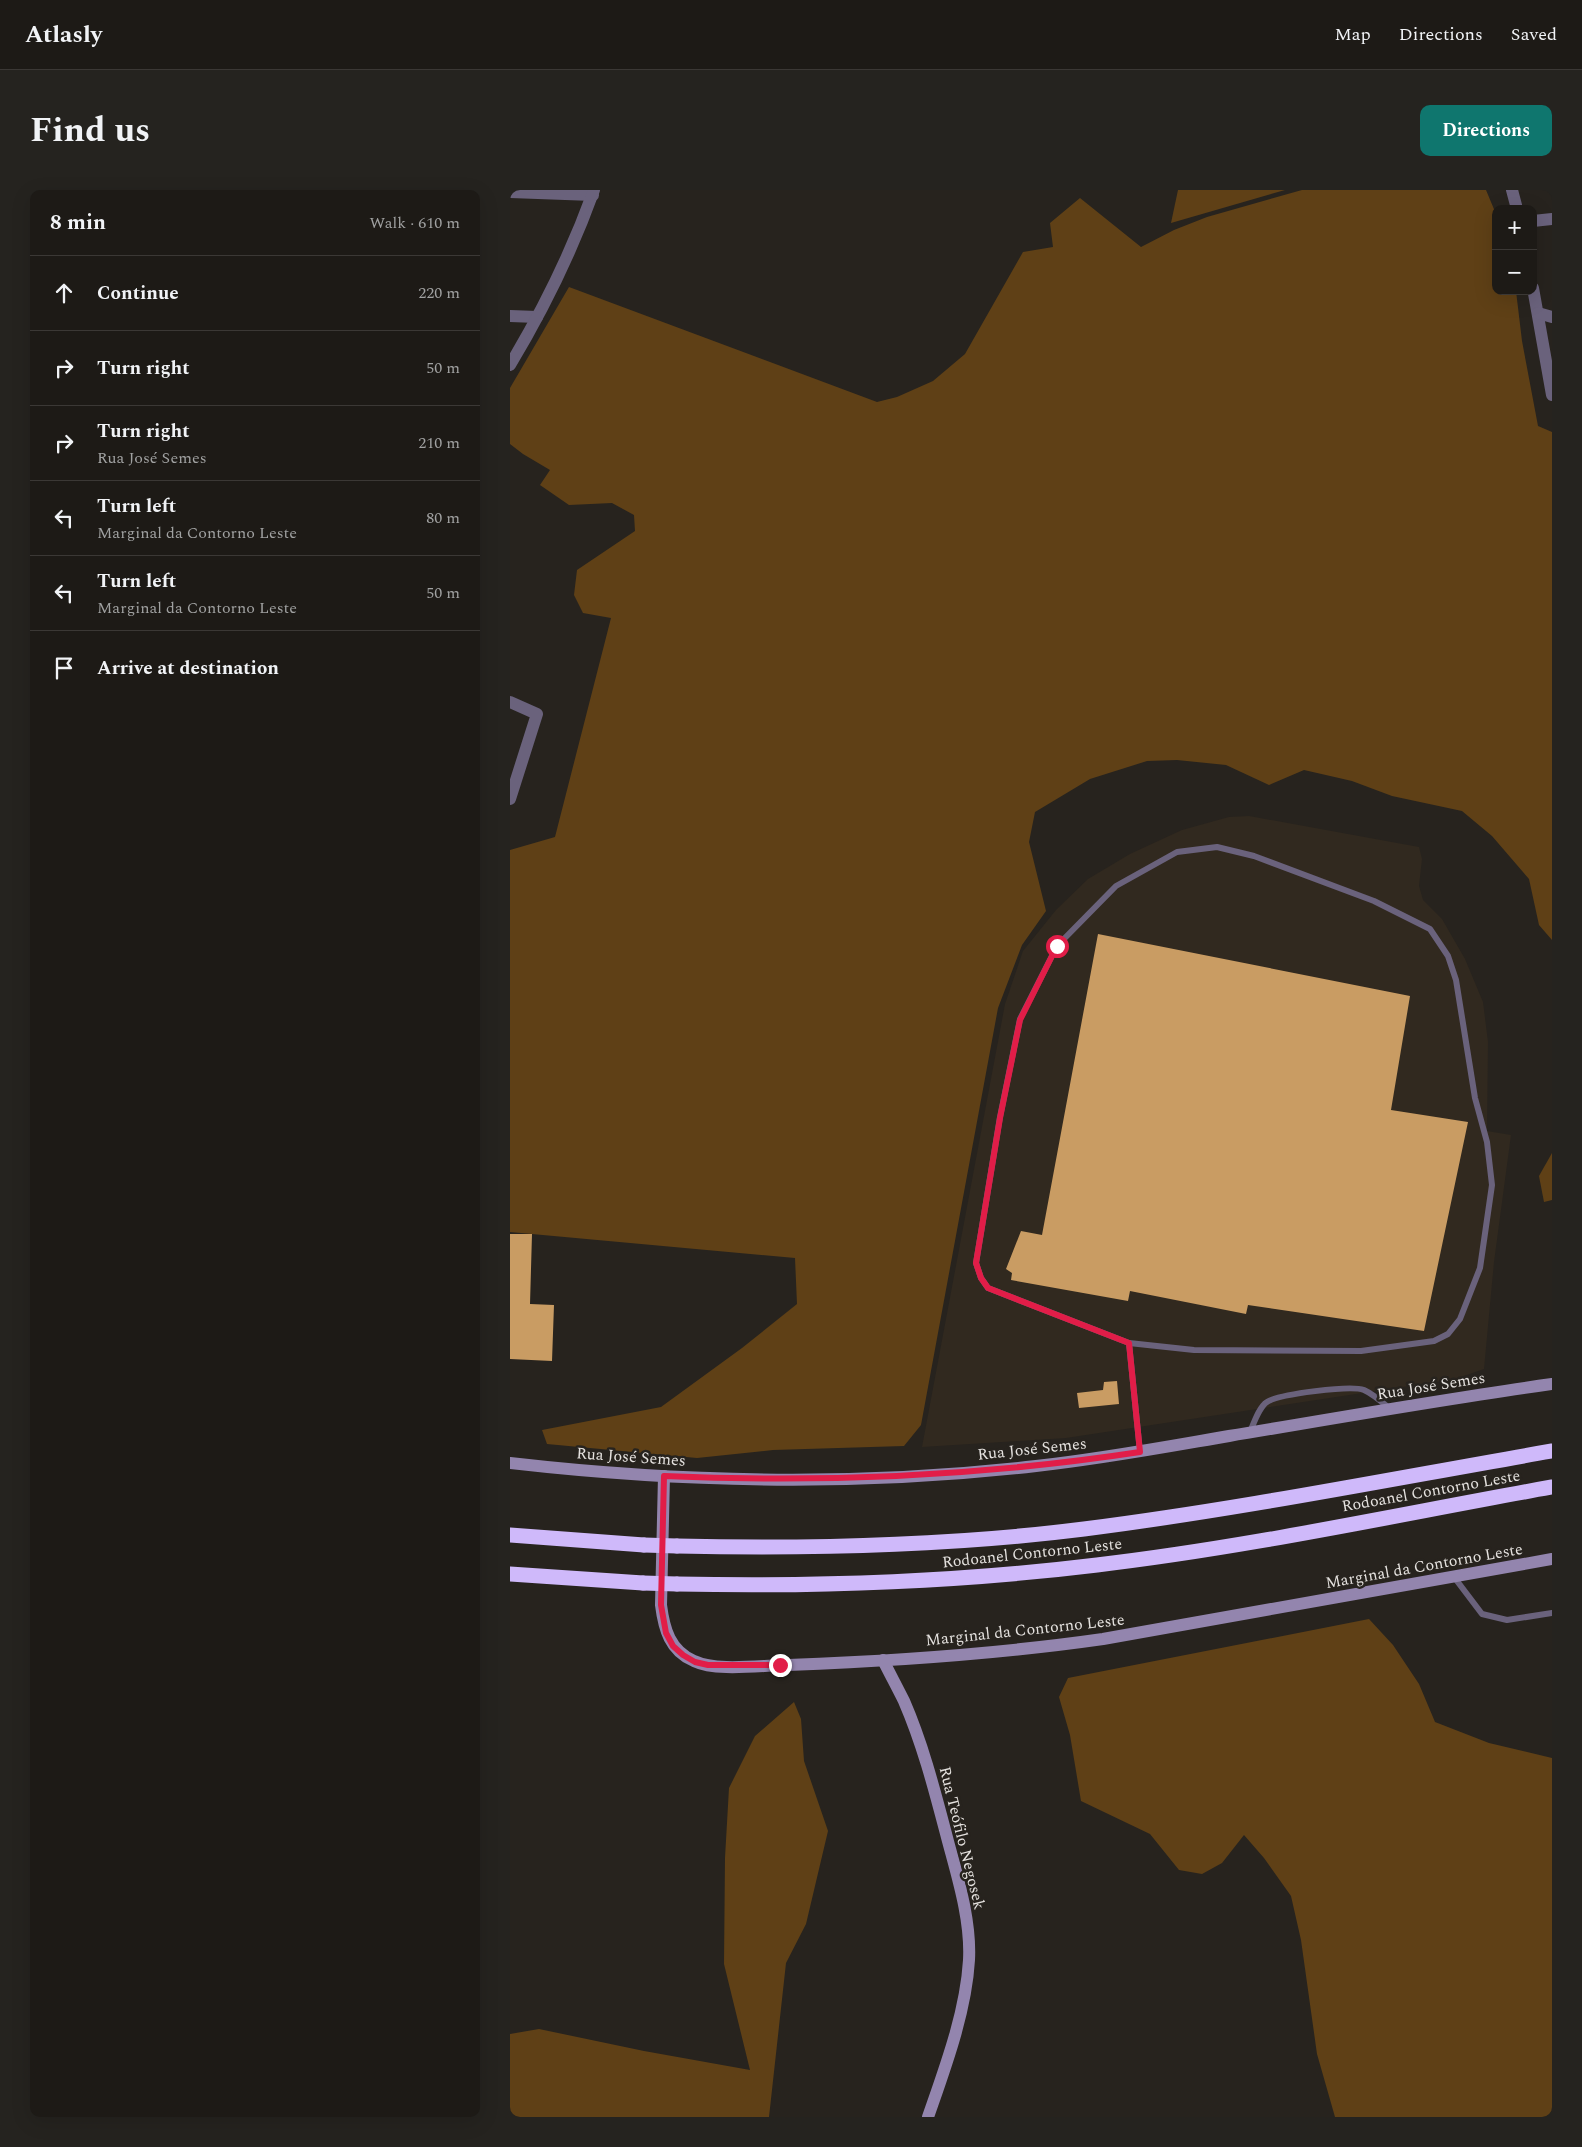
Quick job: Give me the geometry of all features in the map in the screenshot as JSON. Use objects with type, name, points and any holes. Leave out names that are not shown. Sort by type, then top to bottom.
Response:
[{"type":"highway","name":"Rodoanel Contorno Leste","points":[[510,1535],[677,1546],[778,1548],[922,1544],[1082,1530],[1220,1509],[1552,1451]]},
{"type":"highway","name":"Rodoanel Contorno Leste","points":[[510,1574],[643,1583],[784,1585],[888,1582],[1012,1574],[1097,1565],[1224,1547],[1552,1487]]},
{"type":"main road","name":"Rua José Semes","points":[[510,1463],[664,1476],[795,1479],[924,1476],[1034,1467],[1140,1452],[1390,1409],[1552,1384]]},
{"type":"main road","name":"Marginal da Contorno Leste","points":[[664,1476],[661,1605],[666,1633],[673,1646],[683,1655],[695,1662],[722,1666],[883,1660],[994,1653],[1103,1639],[1552,1559]]},
{"type":"main road","name":"Rua Teófilo Negosek","points":[[883,1660],[904,1701],[929,1771],[961,1888],[967,1925],[969,1959],[963,2002],[928,2117]]},
{"type":"street","points":[[1512,190],[1516,205]]},
{"type":"street","points":[[510,192],[593,193],[570,252],[538,317],[511,360]]},
{"type":"street","points":[[1537,221],[1552,219]]},
{"type":"street","points":[[1534,295],[1552,389]]},
{"type":"street","points":[[1538,313],[1552,317]]},
{"type":"street","points":[[510,316],[538,317]]},
{"type":"street","points":[[510,702],[538,714],[510,799]]},
{"type":"lane","points":[[1217,847],[1254,856],[1374,900],[1430,929],[1448,956],[1456,980],[1475,1098],[1487,1142],[1492,1185],[1480,1268],[1460,1319],[1448,1334],[1434,1342],[1361,1351],[1194,1350],[1129,1343],[988,1288],[981,1278],[976,1263],[1000,1118],[1020,1020],[1057,946],[1116,886],[1177,852],[1217,847]]},
{"type":"lane","points":[[1129,1343],[1140,1452]]},
{"type":"lane","points":[[1250,1433],[1256,1416],[1266,1402],[1284,1396],[1350,1387],[1364,1390],[1390,1409]]},
{"type":"lane","points":[[1454,1577],[1482,1614],[1507,1620],[1552,1613]]},
{"type":"shaded area","points":[[1178,190],[1285,190],[1171,223]]},
{"type":"shaded area","points":[[1302,190],[1486,190],[1492,205],[1492,295],[1516,295],[1522,341],[1538,426],[1552,432],[1552,940],[1539,925],[1529,879],[1492,836],[1462,811],[1392,796],[1352,781],[1304,770],[1269,785],[1226,765],[1177,760],[1147,761],[1090,779],[1035,812],[1029,842],[1046,911],[1022,945],[998,1008],[921,1425],[904,1446],[773,1450],[697,1458],[547,1444],[542,1430],[661,1407],[742,1348],[797,1304],[795,1258],[510,1232],[510,850],[555,837],[611,618],[583,613],[574,595],[577,570],[635,531],[634,515],[612,503],[569,505],[540,485],[550,470],[510,444],[510,388],[569,287],[877,402],[897,397],[933,381],[965,354],[1023,252],[1053,247],[1050,223],[1080,198],[1141,247],[1174,230],[1207,217]]},
{"type":"shaded area","points":[[1249,816],[1419,847],[1422,859],[1419,886],[1423,900],[1442,919],[1465,959],[1483,1002],[1488,1042],[1487,1131],[1511,1135],[1494,1262],[1484,1369],[1455,1379],[1066,1438],[922,1447],[1005,1004],[1023,951],[1056,910],[1088,879],[1130,854],[1182,830],[1229,817]]},
{"type":"shaded area","points":[[1552,1153],[1552,1200],[1544,1202],[1539,1176]]},
{"type":"shaded area","points":[[1369,1619],[1393,1645],[1419,1684],[1435,1722],[1489,1743],[1552,1758],[1552,2117],[1335,2117],[1317,2054],[1301,1940],[1291,1896],[1264,1858],[1244,1835],[1222,1863],[1202,1874],[1179,1870],[1150,1834],[1081,1801],[1070,1735],[1059,1697],[1068,1678]]},
{"type":"shaded area","points":[[794,1702],[801,1719],[804,1761],[828,1831],[806,1924],[786,1963],[769,2117],[516,2117],[510,2112],[510,2034],[539,2029],[644,2051],[750,2070],[724,1964],[725,1858],[729,1788],[755,1736]]},
{"type":"building","points":[[1098,934],[1410,996],[1391,1110],[1468,1122],[1424,1331],[1248,1305],[1246,1314],[1130,1291],[1128,1301],[1011,1280],[1012,1273],[1006,1269],[1021,1231],[1042,1235]]},
{"type":"building","points":[[510,1234],[532,1234],[530,1304],[554,1305],[552,1361],[510,1359]]},
{"type":"building","points":[[1117,1381],[1119,1404],[1079,1408],[1077,1393],[1103,1390],[1104,1382]]},
{"type":"route","points":[[780,1665],[708,1665],[695,1662],[673,1646],[666,1633],[661,1605],[664,1476],[795,1479],[924,1476],[1034,1467],[1140,1452],[1129,1343],[988,1288],[981,1278],[976,1263],[1000,1118],[1020,1020],[1057,946]]}]
